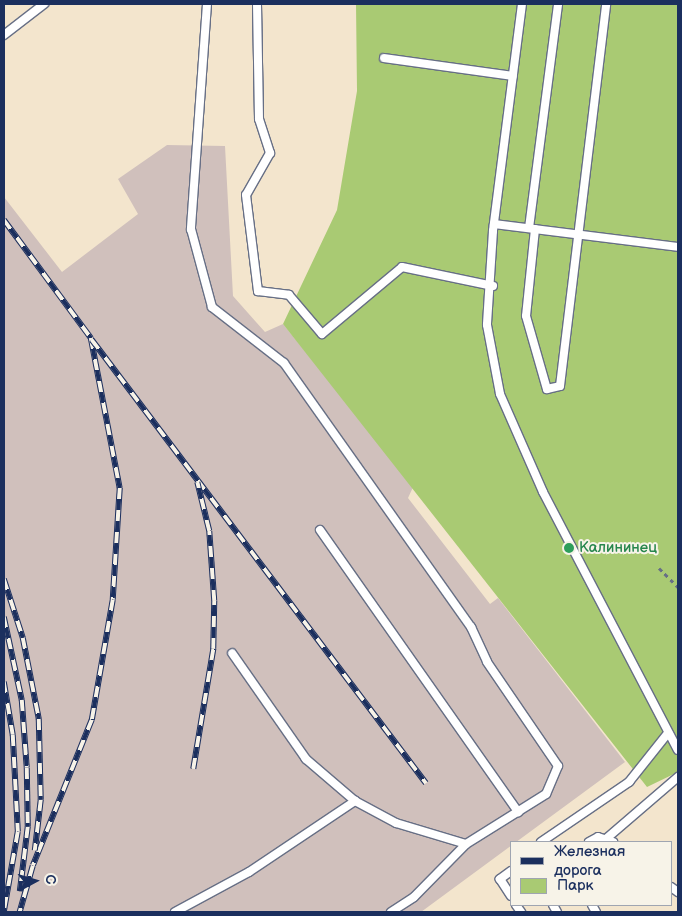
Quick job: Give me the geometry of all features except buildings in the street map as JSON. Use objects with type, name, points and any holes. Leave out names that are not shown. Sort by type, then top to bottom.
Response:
[{"type":"lane","points":[[4,35],[44,4]]},
{"type":"lane","points":[[207,4],[191,229],[212,307],[284,363],[471,627],[487,662],[558,766],[546,794],[466,844],[414,896],[391,912]]},
{"type":"lane","points":[[257,4],[259,119],[270,152],[246,195],[258,291],[289,295],[322,334],[402,267],[492,286]]},
{"type":"lane","points":[[522,4],[494,224],[492,286],[487,325],[500,394],[543,492],[678,750]]},
{"type":"lane","points":[[558,4],[532,229],[526,316],[547,389],[560,386],[575,234],[606,4]]},
{"type":"lane","points":[[384,58],[513,76]]},
{"type":"lane","points":[[494,224],[678,247]]},
{"type":"lane","points":[[320,530],[518,812]]},
{"type":"lane","points":[[232,653],[306,758],[355,802],[396,822],[466,844]]},
{"type":"lane","points":[[542,841],[629,782],[668,733]]},
{"type":"lane","points":[[610,840],[678,777]]},
{"type":"lane","points":[[175,912],[249,872],[355,802]]},
{"type":"lane","points":[[510,872],[500,879],[510,894]]},
{"type":"path","points":[[660,568],[678,587]]},
{"type":"shaded area","points":[[167,145],[225,146],[233,296],[265,332],[283,324],[414,485],[408,498],[490,604],[498,598],[625,762],[518,841],[510,841],[510,847],[421,912],[4,912],[4,197],[62,272],[138,214],[118,179]]},
{"type":"green space","name":"Калининец","points":[[356,4],[678,4],[678,772],[647,787],[283,324],[337,210],[357,91]]},
{"type":"railway","points":[[4,220],[91,338],[120,488],[113,600],[92,720],[33,866],[20,912]]},
{"type":"railway","points":[[92,340],[426,783]]},
{"type":"railway","points":[[193,769],[213,649],[214,601],[209,531],[197,482]]},
{"type":"railway","points":[[4,579],[23,638],[39,719],[41,800],[35,851]]},
{"type":"railway","points":[[4,617],[22,700],[27,768],[28,827],[20,892]]},
{"type":"railway","points":[[4,682],[13,735],[18,832],[4,912]]},
{"type":"place","name":"Калининец","points":[[569,548]]}]
